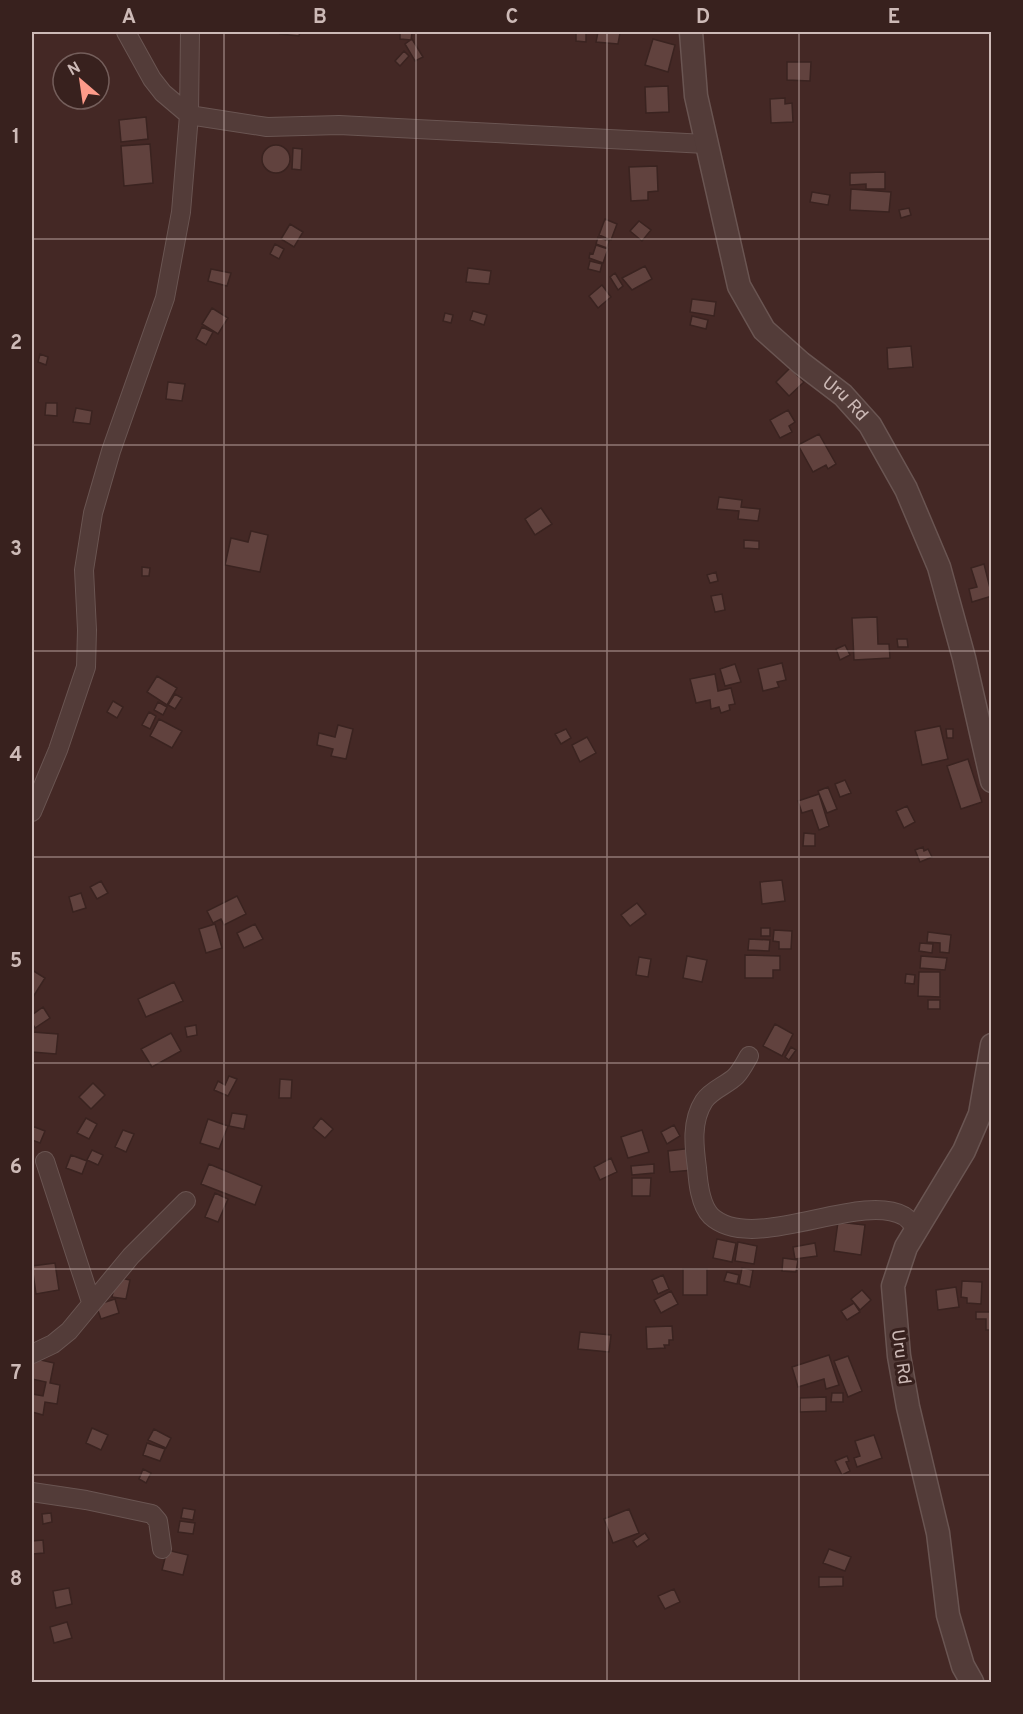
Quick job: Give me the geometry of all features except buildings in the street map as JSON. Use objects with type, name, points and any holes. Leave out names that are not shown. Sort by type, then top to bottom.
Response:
[{"type":"street","points":[[126,32],[162,93],[189,115],[267,127],[339,125],[706,144]]},
{"type":"street","points":[[32,812],[58,750],[86,667],[84,570],[93,513],[114,441],[165,298],[181,212],[189,115],[190,32]]},
{"type":"street","name":"Uru Rd","points":[[691,32],[696,96],[736,276],[764,330],[801,363],[843,394],[870,424],[906,489],[939,567],[992,781]]},
{"type":"street","name":"Uru Rd","points":[[972,1683],[963,1666],[948,1615],[938,1533],[898,1356],[893,1286],[906,1247],[964,1151],[980,1114],[987,1096],[992,1044]]},
{"type":"street","points":[[749,1056],[737,1075],[705,1099],[697,1114],[693,1138],[698,1184],[704,1203],[711,1215],[727,1224],[756,1228],[792,1225],[857,1212],[882,1210],[906,1218],[916,1229]]},
{"type":"street","points":[[45,1161],[91,1302]]},
{"type":"street","points":[[32,1354],[53,1344],[69,1331],[131,1256],[186,1201]]},
{"type":"street","points":[[32,1492],[86,1500],[152,1514],[158,1521],[162,1548]]}]
